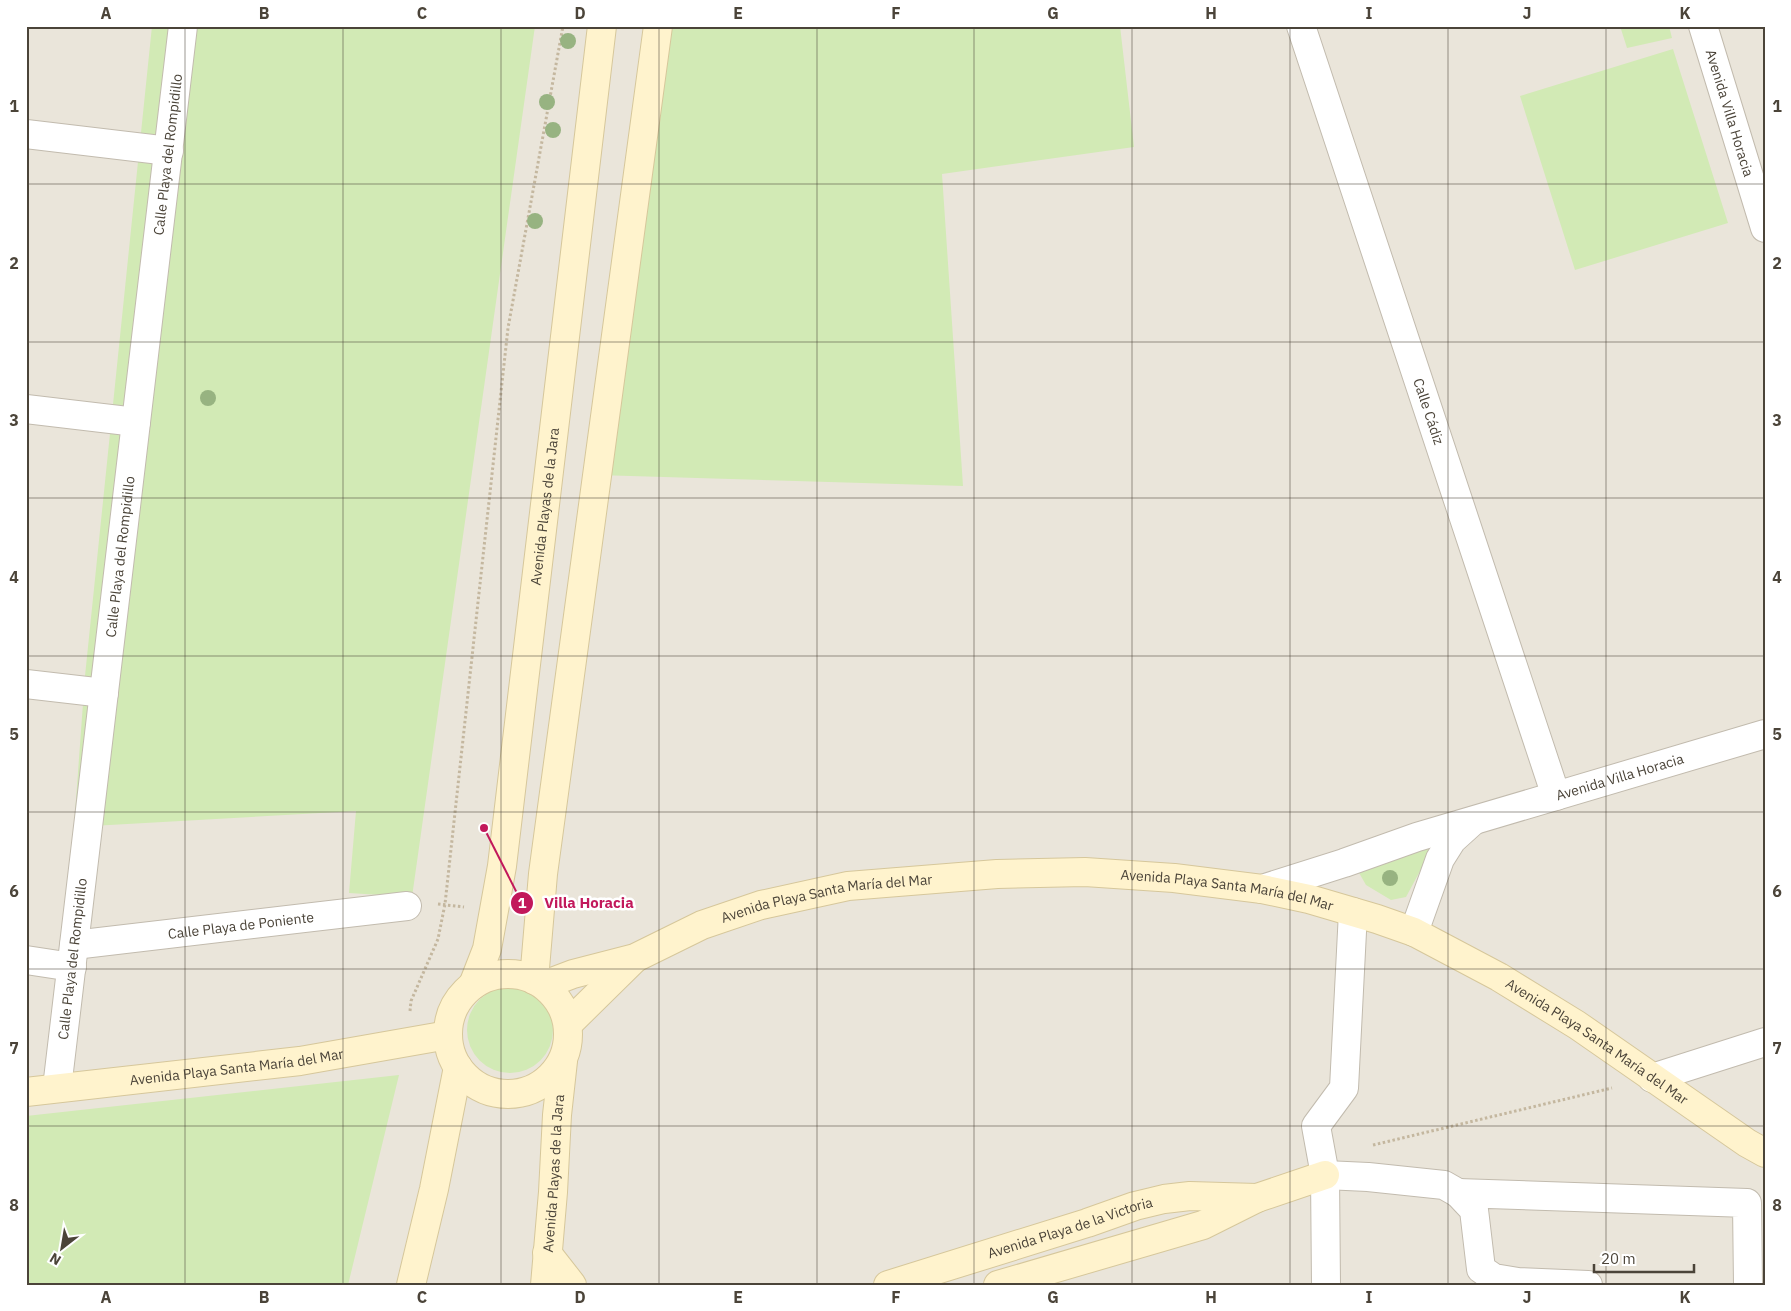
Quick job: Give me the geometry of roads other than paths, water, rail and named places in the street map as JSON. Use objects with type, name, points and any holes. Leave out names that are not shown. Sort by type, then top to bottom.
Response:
[{"type":"street","name":"Calle Playa del Rompidillo","points":[[57,1088],[183,26]]},
{"type":"street","name":"Avenida Playas de la Jara","points":[[473,985],[487,949],[502,866],[602,26]]},
{"type":"street","points":[[539,982],[543,874],[658,26]]},
{"type":"street","name":"Calle Cádiz","points":[[1301,26],[1556,796]]},
{"type":"street","name":"Avenida Villa Horacia","points":[[1703,26],[1765,228]]},
{"type":"street","points":[[26,134],[169,151]]},
{"type":"street","points":[[26,409],[136,422]]},
{"type":"street","points":[[26,684],[104,693]]},
{"type":"street","name":"Avenida Villa Horacia","points":[[1262,889],[1417,837],[1765,734]]},
{"type":"street","name":"Avenida Villa Horacia","points":[[1414,932],[1440,859],[1452,840],[1474,820]]},
{"type":"street","name":"Avenida Playa Santa María del Mar","points":[[539,982],[635,958],[702,925],[761,905],[848,886],[997,874],[1085,872],[1174,878],[1262,889],[1352,912],[1414,932],[1499,977],[1577,1025],[1747,1143],[1765,1153]]},
{"type":"street","name":"Calle Playa de Poniente","points":[[26,960],[73,956],[407,906]]},
{"type":"street","points":[[1326,1285],[1325,1175],[1316,1126],[1344,1088],[1352,912]]},
{"type":"street","name":"Avenida Playa Santa María del Mar","points":[[568,1024],[635,958]]},
{"type":"street","points":[[519,974],[539,982],[555,996],[564,1009],[568,1024],[569,1043],[563,1061],[545,1082],[520,1094],[502,1094],[485,1090],[469,1080],[458,1068],[450,1052],[448,1035],[450,1016],[459,998],[473,985],[487,977],[519,974]]},
{"type":"street","name":"Avenida Playa Santa María del Mar","points":[[26,1092],[300,1061],[448,1035]]},
{"type":"street","points":[[1652,1078],[1765,1042]]},
{"type":"street","name":"Avenida Playas de la Jara","points":[[545,1285],[557,1116],[563,1061]]},
{"type":"street","points":[[411,1285],[434,1189],[458,1068]]},
{"type":"street","points":[[1325,1175],[1368,1177],[1444,1185],[1458,1193],[1474,1210],[1481,1268],[1494,1278],[1518,1282],[1588,1285]]},
{"type":"street","name":"Avenida Playa de la Victoria","points":[[998,1285],[1203,1225],[1256,1198],[1325,1175]]},
{"type":"street","points":[[1458,1193],[1747,1203],[1748,1285]]},
{"type":"street","name":"Avenida Playa de la Victoria","points":[[888,1285],[1087,1223],[1135,1206],[1164,1199],[1190,1196],[1256,1198]]},
{"type":"street","points":[[547,1253],[572,1285]]},
{"type":"place","name":"Villa Horacia","points":[[484,828]]}]
